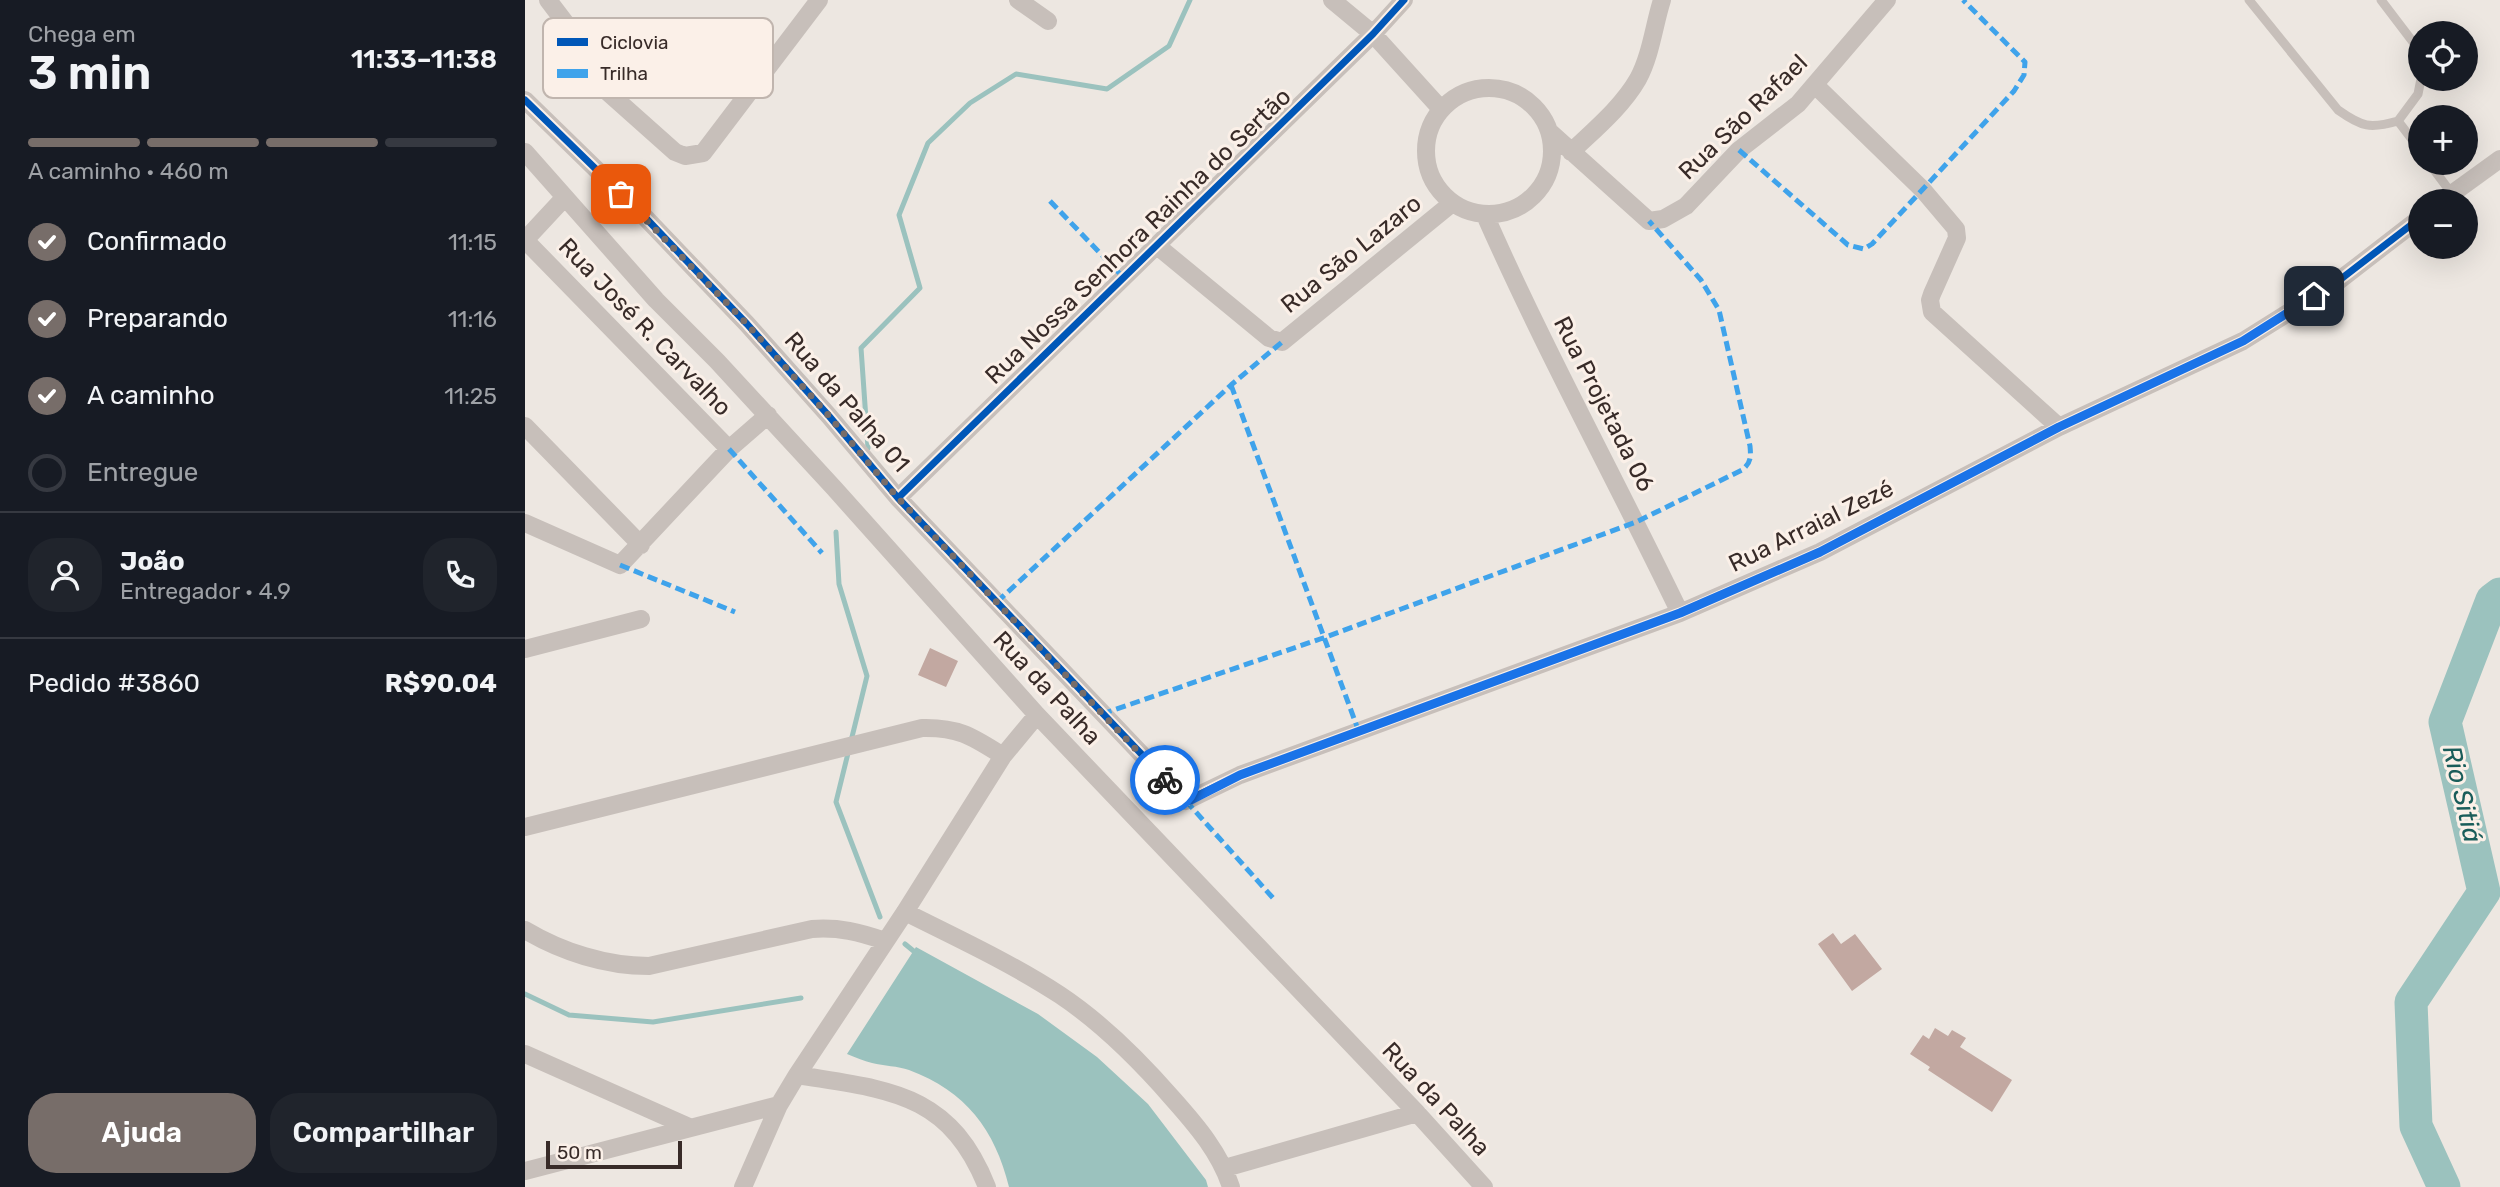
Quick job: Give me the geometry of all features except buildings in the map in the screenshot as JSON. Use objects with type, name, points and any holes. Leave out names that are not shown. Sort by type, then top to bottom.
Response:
[{"type":"street","points":[[548,0],[562,18]]},
{"type":"street","points":[[773,61],[819,0]]},
{"type":"street","points":[[1018,0],[1048,21]]},
{"type":"street","points":[[1332,0],[1373,34],[1440,108]]},
{"type":"street","name":"Rua Nossa Senhora Rainha do Sertão","points":[[898,498],[1373,34],[1404,0]]},
{"type":"street","points":[[1551,133],[1550,168],[1538,190],[1518,208],[1503,214],[1468,212],[1451,204],[1438,191],[1428,172],[1425,150],[1429,129],[1440,108],[1471,90],[1507,90],[1524,98],[1535,108],[1551,133],[1571,152],[1604,120],[1638,79],[1662,0]]},
{"type":"street","name":"Rua São Rafael","points":[[1571,152],[1650,220],[1663,219],[1686,206],[1738,150],[1788,114],[1887,0]]},
{"type":"street","points":[[1815,85],[1923,190],[1956,229],[1957,238],[1930,300],[1932,312],[2059,427]]},
{"type":"street","points":[[614,98],[675,152],[694,156],[703,153],[746,98]]},
{"type":"street","name":"Rua da Palha 01","points":[[525,100],[641,213],[747,324],[898,498],[1186,801]]},
{"type":"street","name":"Rua da Palha","points":[[525,152],[656,300],[768,415],[1037,715],[1484,1187]]},
{"type":"street","points":[[2459,189],[2500,159]]},
{"type":"street","points":[[525,240],[565,197]]},
{"type":"street","name":"Rua São Lazaro","points":[[1156,245],[1269,338],[1282,342],[1451,204]]},
{"type":"street","name":"Rua Projetada 06","points":[[1486,215],[1529,312],[1680,613]]},
{"type":"street","name":"Rua Arraial Zezé","points":[[1186,801],[1240,775],[1680,613],[1820,552],[2059,427],[2243,341],[2337,282],[2408,227]]},
{"type":"street","name":"Rua José R. Carvalho","points":[[525,240],[729,449]]},
{"type":"street","points":[[525,523],[620,565],[729,449],[768,415]]},
{"type":"street","points":[[525,426],[641,545]]},
{"type":"street","points":[[525,649],[641,619]]},
{"type":"street","points":[[743,1187],[779,1105],[797,1075],[905,912],[1003,756],[1037,715]]},
{"type":"street","points":[[525,827],[922,728],[944,727],[969,735],[1003,756]]},
{"type":"street","points":[[905,912],[979,948],[1061,995],[1100,1026],[1148,1070],[1200,1129],[1225,1168],[1231,1187]]},
{"type":"street","points":[[525,930],[546,943],[622,966],[649,966],[812,929],[858,931],[884,941]]},
{"type":"street","points":[[525,1054],[689,1127]]},
{"type":"street","points":[[797,1075],[896,1093],[917,1102],[951,1126],[969,1148],[987,1187]]},
{"type":"street","points":[[525,1171],[779,1105]]},
{"type":"street","points":[[1225,1168],[1417,1114]]},
{"type":"lane","points":[[2249,0],[2338,110],[2355,122],[2367,127],[2398,121],[2419,91]]},
{"type":"lane","points":[[2381,0],[2408,35]]},
{"type":"lane","points":[[2398,121],[2408,134]]},
{"type":"water","points":[[916,947],[1038,1014],[1097,1057],[1148,1104],[1206,1180],[1208,1187],[1009,1187],[1003,1166],[986,1130],[962,1101],[947,1089],[909,1070],[872,1063],[847,1054]]},
{"type":"waterway","points":[[868,448],[861,348],[920,288],[899,215],[928,143],[970,103],[1016,74],[1107,89],[1169,46],[1190,0]]},
{"type":"waterway","points":[[836,532],[839,584],[867,676],[836,802],[880,917]]},
{"type":"waterway","name":"Rio Sitiá","points":[[2444,1187],[2416,1126],[2411,1002],[2484,892],[2445,722],[2492,600],[2500,594]]},
{"type":"waterway","points":[[905,944],[916,953]]},
{"type":"waterway","points":[[525,994],[569,1015],[653,1022],[801,998]]},
{"type":"marked path","points":[[1739,150],[1848,245],[1864,249],[1872,244],[2014,91],[2024,75],[2025,62],[1963,0]]},
{"type":"marked path","points":[[1050,201],[1123,277]]},
{"type":"marked path","points":[[1102,714],[1323,638],[1636,522],[1742,470],[1750,460],[1750,446],[1719,310],[1701,280],[1649,221]]},
{"type":"marked path","points":[[997,602],[1231,385],[1282,342]]},
{"type":"marked path","points":[[1231,385],[1359,732]]},
{"type":"marked path","points":[[729,449],[822,553]]},
{"type":"marked path","points":[[620,565],[735,612]]},
{"type":"marked path","points":[[1186,801],[1273,898]]},
{"type":"cycle path","points":[[898,498],[1373,34],[1404,0]]},
{"type":"cycle path","points":[[525,100],[641,213],[747,324],[898,498],[1186,801],[1240,775],[1680,613],[1820,552],[2059,427],[2243,341],[2337,282],[2408,227]]},
{"type":"way so far","points":[[621,194],[747,324],[898,498],[1165,780]]},
{"type":"route","points":[[1165,780],[1186,801],[1191,800],[1240,775],[1680,613],[1820,552],[2059,427],[2243,341],[2314,296]]}]
